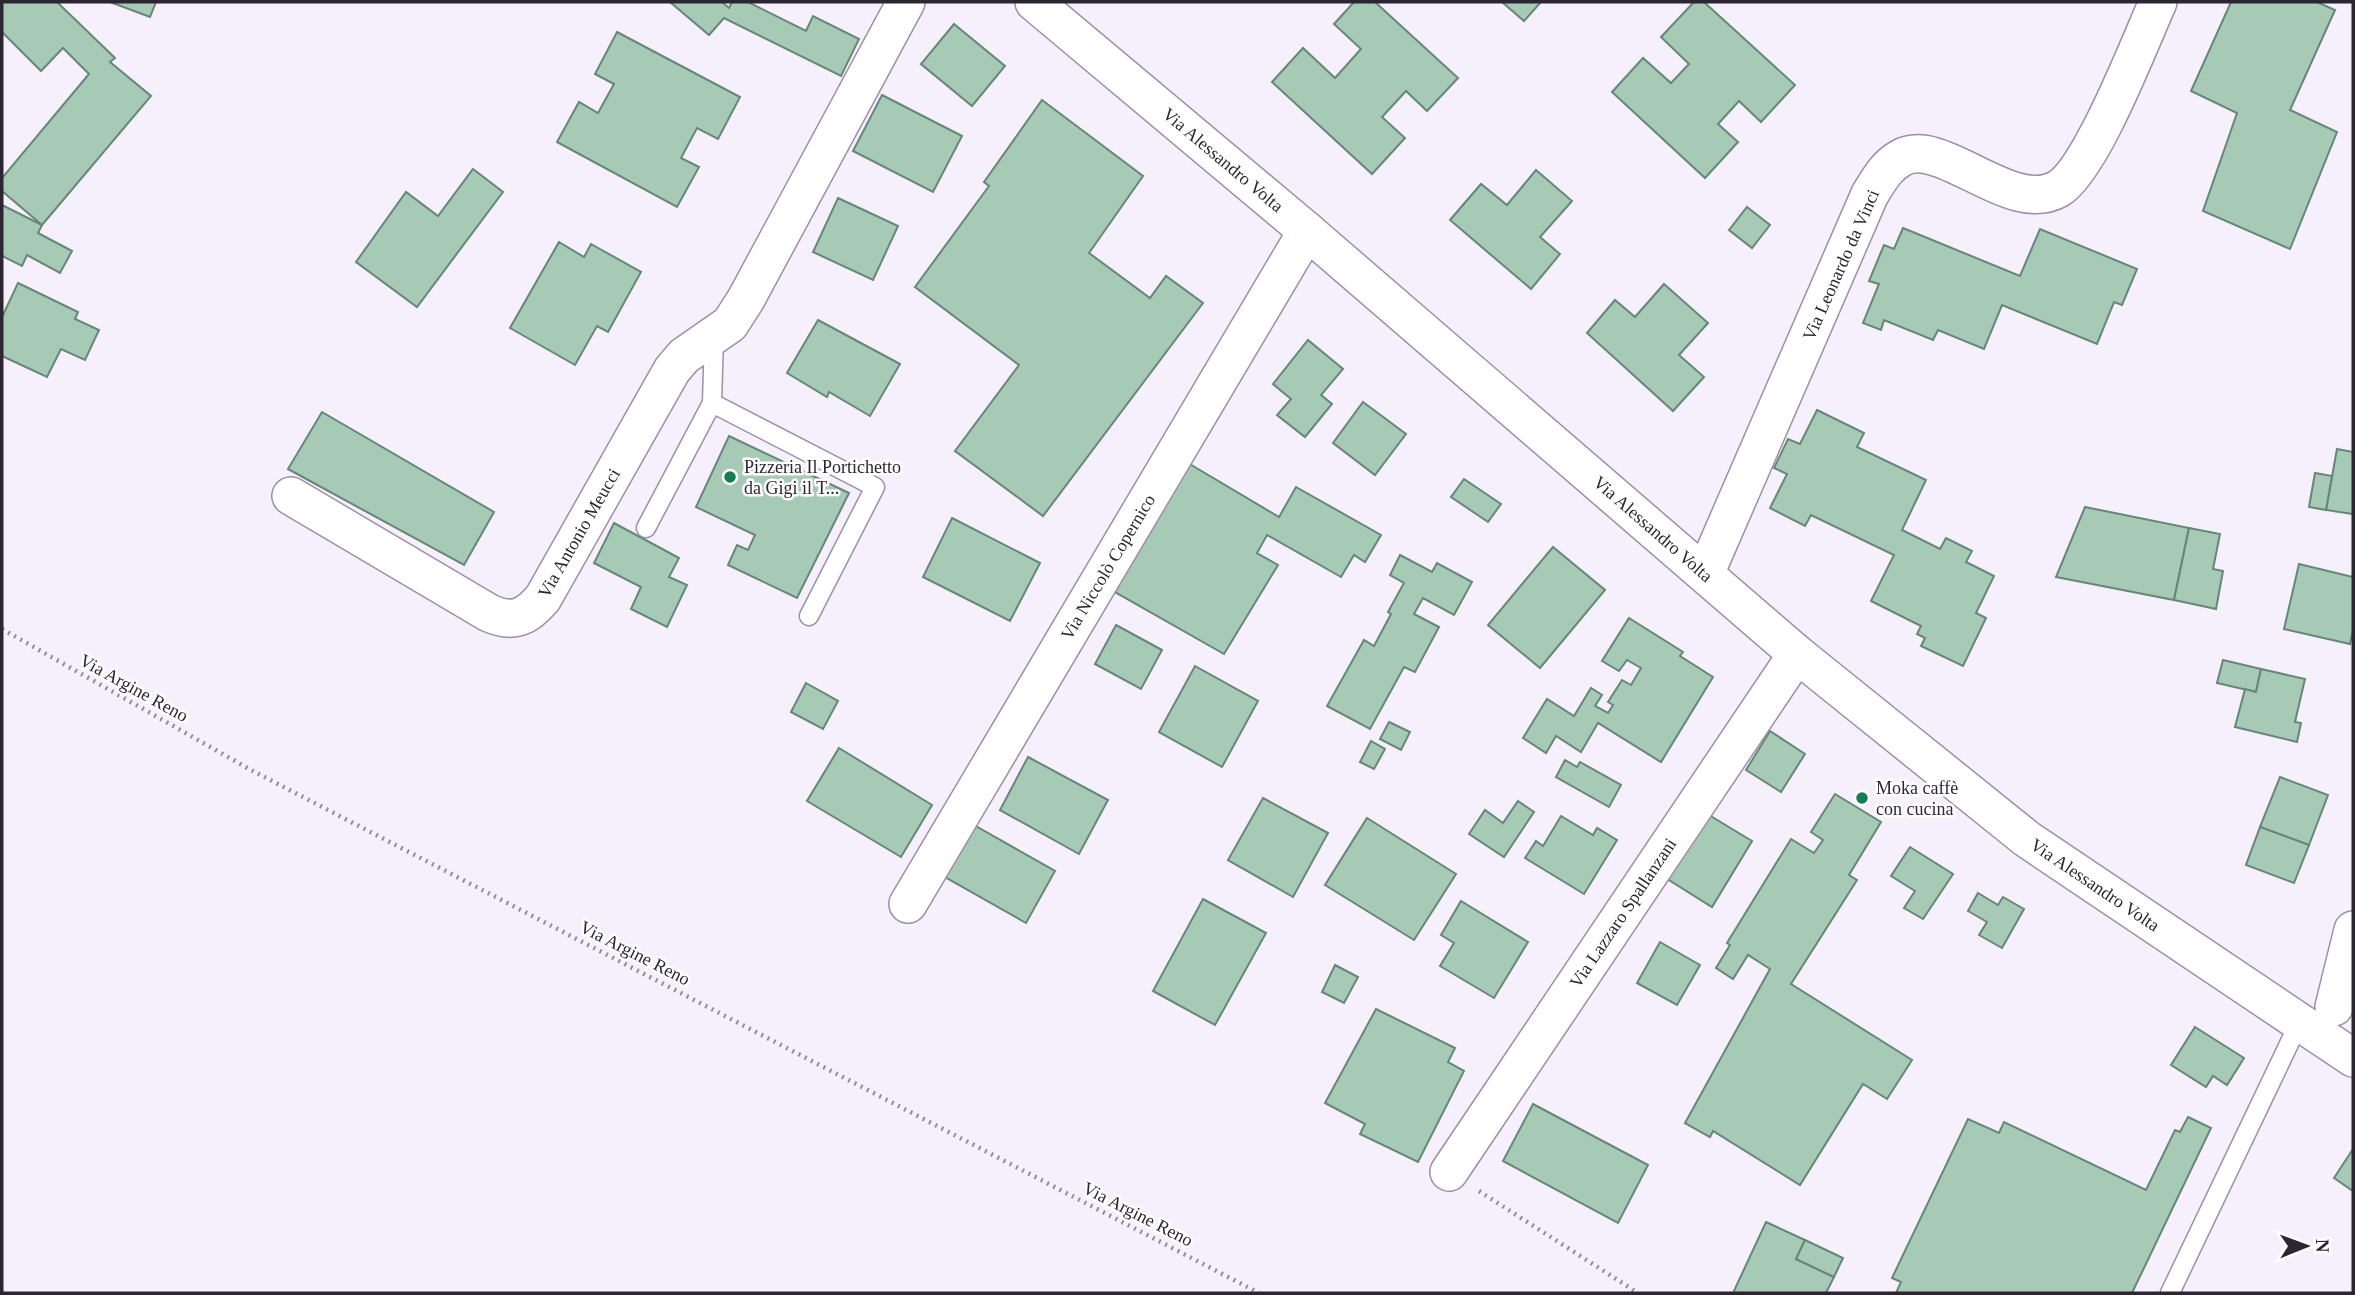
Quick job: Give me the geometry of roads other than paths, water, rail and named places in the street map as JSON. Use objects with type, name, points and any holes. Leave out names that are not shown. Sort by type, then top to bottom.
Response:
[{"type":"street","name":"Via Antonio Meucci","points":[[290,496],[489,613],[503,619],[521,619],[544,598],[672,370],[684,356],[730,324],[746,299],[906,2]]},
{"type":"street","name":"Via Alessandro Volta","points":[[1034,2],[1307,230],[1797,654],[2026,839],[2353,1058]]},
{"type":"street","name":"Via Leonardo da Vinci","points":[[1705,574],[1870,194],[1884,172],[1903,156],[1925,156],[1948,162],[2022,195],[2040,196],[2059,189],[2074,174],[2090,148],[2158,2]]},
{"type":"street","name":"Via Niccolò Copernico","points":[[908,904],[1307,230]]},
{"type":"street","name":"Via Lazzaro Spallanzani","points":[[1449,1172],[1797,654]]},
{"type":"street","points":[[2334,1007],[2353,930]]},
{"type":"lane","points":[[646,528],[712,403],[715,336]]},
{"type":"lane","points":[[712,403],[875,487],[809,616]]},
{"type":"lane","points":[[2170,1293],[2299,1023]]},
{"type":"place","name":"Pizzeria Il Portichetto da Gigi il T...","points":[[730,477]]},
{"type":"place","name":"Moka caffè con cucina","points":[[1862,798]]}]
